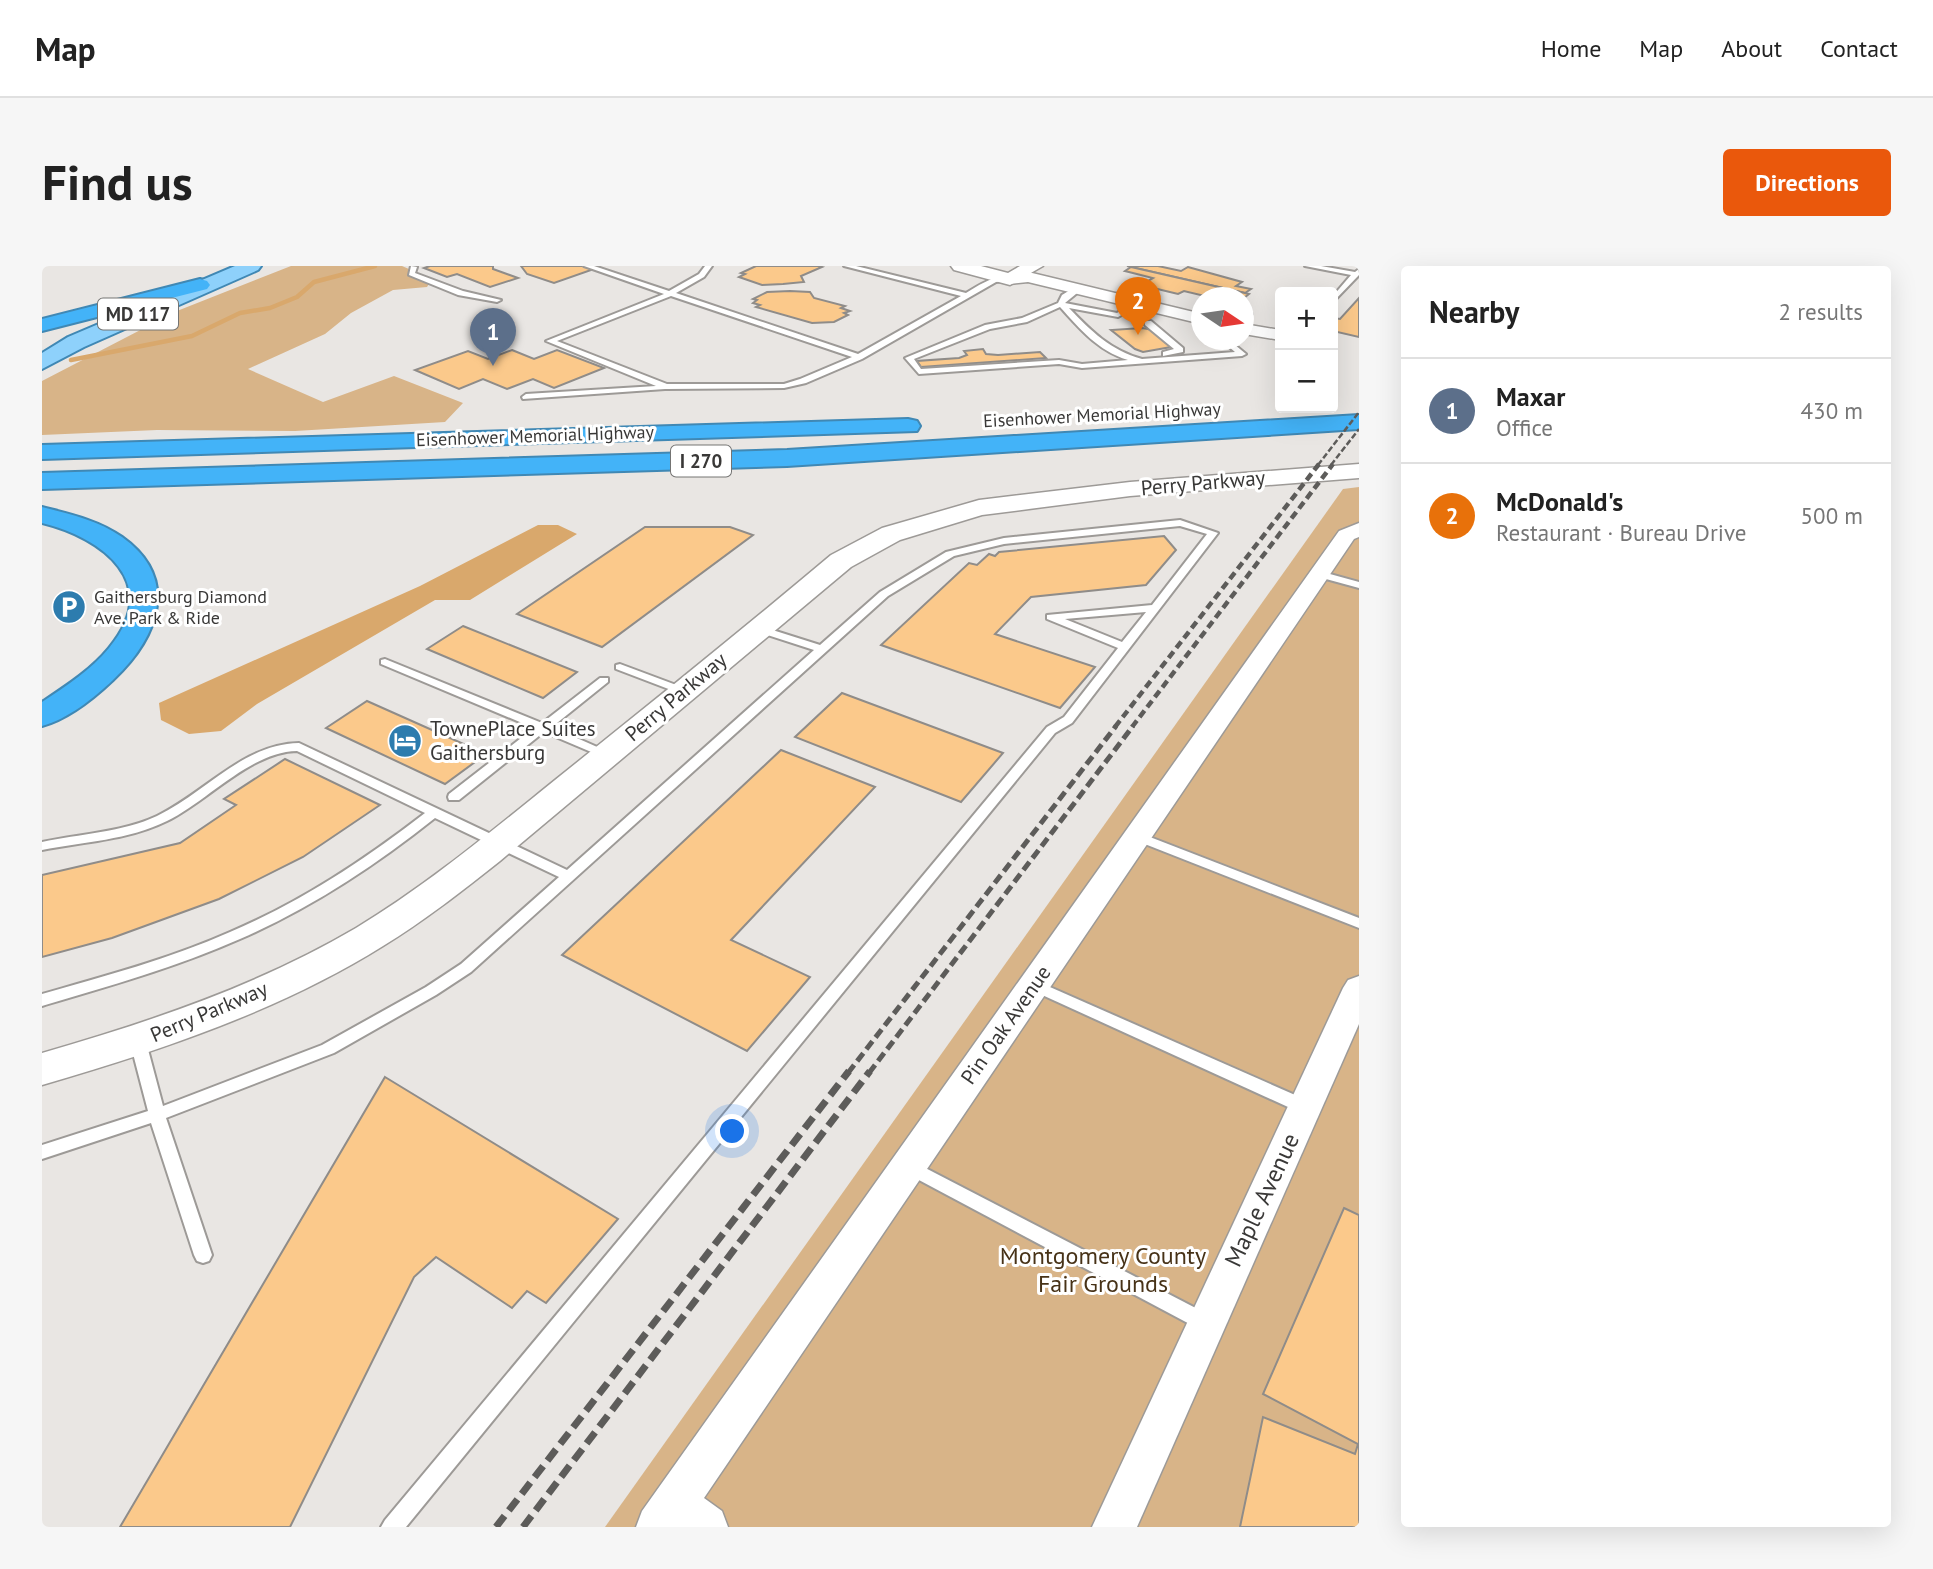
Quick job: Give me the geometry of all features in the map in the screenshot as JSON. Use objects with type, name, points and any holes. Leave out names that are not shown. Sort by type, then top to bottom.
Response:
[{"type":"highway","points":[[42,325],[200,285]]},
{"type":"highway","points":[[42,338],[76,342]]},
{"type":"highway","points":[[1338,401],[1359,400]]},
{"type":"highway","name":"Eisenhower Memorial Highway","points":[[42,452],[947,424],[1275,404]]},
{"type":"highway","name":"I 270","points":[[42,481],[787,458],[1359,422]]},
{"type":"highway","points":[[1044,467],[1359,443]]},
{"type":"highway","name":"I 270","points":[[42,496],[936,474]]},
{"type":"highway","points":[[42,515],[60,518],[98,534],[128,554],[140,570],[145,606],[127,645],[114,659],[89,685],[42,716]]},
{"type":"main road","name":"MD 117","points":[[42,362],[76,342],[200,285],[251,266]]},
{"type":"street","points":[[960,266],[1010,272],[1078,289],[1134,314],[1191,318]]},
{"type":"street","points":[[1254,324],[1275,333]]},
{"type":"street","name":"Perry Parkway","points":[[42,1069],[138,1042],[206,1017],[338,955],[398,919],[499,843],[841,561],[891,534],[948,515],[1130,489],[1359,471]]},
{"type":"street","name":"Pin Oak Avenue","points":[[679,1519],[908,1167],[1346,535],[1359,528]]},
{"type":"street","name":"Maple Avenue","points":[[1114,1527],[1305,1107],[1354,1011]]},
{"type":"lane","points":[[414,266],[411,274],[461,293],[497,300]]},
{"type":"lane","points":[[586,266],[859,357]]},
{"type":"lane","points":[[666,387],[550,341],[671,294],[696,282],[704,276],[709,266]]},
{"type":"lane","points":[[847,266],[965,295]]},
{"type":"lane","points":[[1308,266],[1357,273]]},
{"type":"lane","points":[[526,397],[666,387],[784,386],[803,382],[859,357],[1010,272]]},
{"type":"lane","points":[[1338,294],[1357,273]]},
{"type":"lane","points":[[1078,289],[1065,297],[1064,307],[1102,347],[1122,358],[1140,361]]},
{"type":"lane","points":[[1118,315],[1134,314],[1154,293]]},
{"type":"lane","points":[[1064,307],[1106,345],[1141,356],[1179,352],[1148,323],[1134,314],[1118,315],[1064,307],[1024,320],[988,327],[909,358],[919,372],[1059,362],[1082,366],[1242,354],[1237,350]]},
{"type":"lane","points":[[1148,323],[1170,330],[1201,357]]},
{"type":"lane","points":[[42,1152],[157,1115],[328,1049],[431,991],[466,968],[884,594],[950,554],[1004,541],[1180,523],[1213,533],[1068,720],[1051,730],[392,1527]]},
{"type":"lane","points":[[1319,574],[1359,585]]},
{"type":"lane","points":[[1125,647],[1051,617],[1155,608]]},
{"type":"lane","points":[[759,629],[822,649]]},
{"type":"lane","points":[[385,662],[607,754]]},
{"type":"lane","points":[[620,667],[683,691]]},
{"type":"lane","points":[[454,797],[604,680]]},
{"type":"lane","points":[[42,846],[160,820],[258,756],[287,744],[299,747],[568,876]]},
{"type":"lane","points":[[42,1000],[153,967],[259,925],[335,884],[396,843],[434,813]]},
{"type":"lane","points":[[1137,836],[1359,923]]},
{"type":"lane","points":[[1034,985],[1305,1107]]},
{"type":"lane","points":[[138,1042],[157,1115],[203,1255]]},
{"type":"lane","points":[[908,1167],[1206,1323]]},
{"type":"green space","points":[[291,266],[402,266],[432,279],[427,287],[393,290],[351,313],[325,334],[248,369],[323,402],[394,376],[463,403],[445,422],[295,431],[157,430],[42,435],[42,381],[177,311]]},
{"type":"green space","name":"Montgomery County Fair Grounds","points":[[1359,487],[1359,1527],[605,1527],[1343,489]]},
{"type":"shaded area","points":[[538,525],[558,525],[577,534],[470,600],[435,600],[257,704],[221,731],[189,734],[161,720],[159,703],[420,586]]},
{"type":"building","points":[[493,266],[493,269],[518,278],[490,287],[457,274],[447,277],[424,268]]},
{"type":"building","points":[[521,266],[586,266],[594,269],[554,283],[527,274]]},
{"type":"building","points":[[756,266],[822,267],[801,276],[804,282],[762,285],[739,277],[745,274],[741,273]]},
{"type":"building","points":[[1127,266],[1158,266],[1181,271],[1188,267],[1242,282],[1236,286],[1241,287],[1219,287]]},
{"type":"building","points":[[1131,267],[1218,287],[1191,287],[1191,293],[1184,291],[1178,294],[1141,285],[1153,278],[1125,271]]},
{"type":"building","points":[[767,292],[810,292],[814,298],[845,306],[841,308],[850,311],[844,313],[848,315],[834,322],[812,323],[756,307],[760,305],[753,303],[757,300],[753,299]]},
{"type":"building","points":[[1359,298],[1359,337],[1338,332],[1340,319]]},
{"type":"building","points":[[1111,330],[1154,330],[1171,347],[1143,352]]},
{"type":"building","points":[[983,349],[986,354],[998,355],[1040,352],[1046,358],[921,367],[917,361],[959,358],[967,355],[964,351]]},
{"type":"building","points":[[512,350],[534,359],[557,350],[604,368],[554,388],[533,379],[507,389],[483,379],[459,389],[415,370],[468,351],[488,359]]},
{"type":"building","points":[[645,527],[730,527],[753,535],[602,647],[517,614]]},
{"type":"building","points":[[1164,536],[1176,550],[1146,585],[1031,597],[995,634],[1095,667],[1060,708],[881,645],[969,563],[977,565],[989,554],[995,556],[999,552]]},
{"type":"building","points":[[463,626],[577,672],[543,698],[427,649]]},
{"type":"building","points":[[842,693],[1003,753],[961,802],[795,737]]},
{"type":"building","name":"TownePlace Suites Gaithersburg","points":[[367,701],[486,754],[445,784],[326,728]]},
{"type":"building","points":[[781,750],[875,787],[731,940],[810,977],[747,1051],[562,955]]},
{"type":"building","points":[[285,759],[380,805],[303,857],[219,899],[112,938],[42,957],[42,875],[180,843],[236,805],[224,799]]},
{"type":"building","points":[[385,1077],[618,1219],[546,1303],[527,1291],[512,1308],[436,1257],[414,1277],[290,1527],[120,1527]]},
{"type":"building","points":[[1344,1208],[1359,1215],[1359,1527],[1240,1527],[1263,1417],[1355,1454],[1358,1444],[1263,1394]]},
{"type":"waterway","points":[[71,360],[192,336],[240,313],[270,308],[297,297],[314,282],[375,266]]},
{"type":"railway","points":[[1318,465],[1359,412]]},
{"type":"railway","points":[[1331,465],[1359,429]]},
{"type":"railway","points":[[1115,727],[1319,464]]},
{"type":"railway","points":[[1132,727],[1333,464]]},
{"type":"railway","points":[[848,1073],[1116,726]]},
{"type":"railway","points":[[869,1073],[1133,726]]},
{"type":"railway","points":[[496,1527],[849,1071]]},
{"type":"railway","points":[[523,1527],[870,1071]]},
{"type":"place","name":"McDonald's","points":[[1138,335]]},
{"type":"place","name":"Maxar","points":[[493,366]]},
{"type":"place","name":"Gaithersburg Diamond Ave. Park & Ride","points":[[69,607]]},
{"type":"place","name":"TownePlace Suites Gaithersburg","points":[[405,741]]}]
